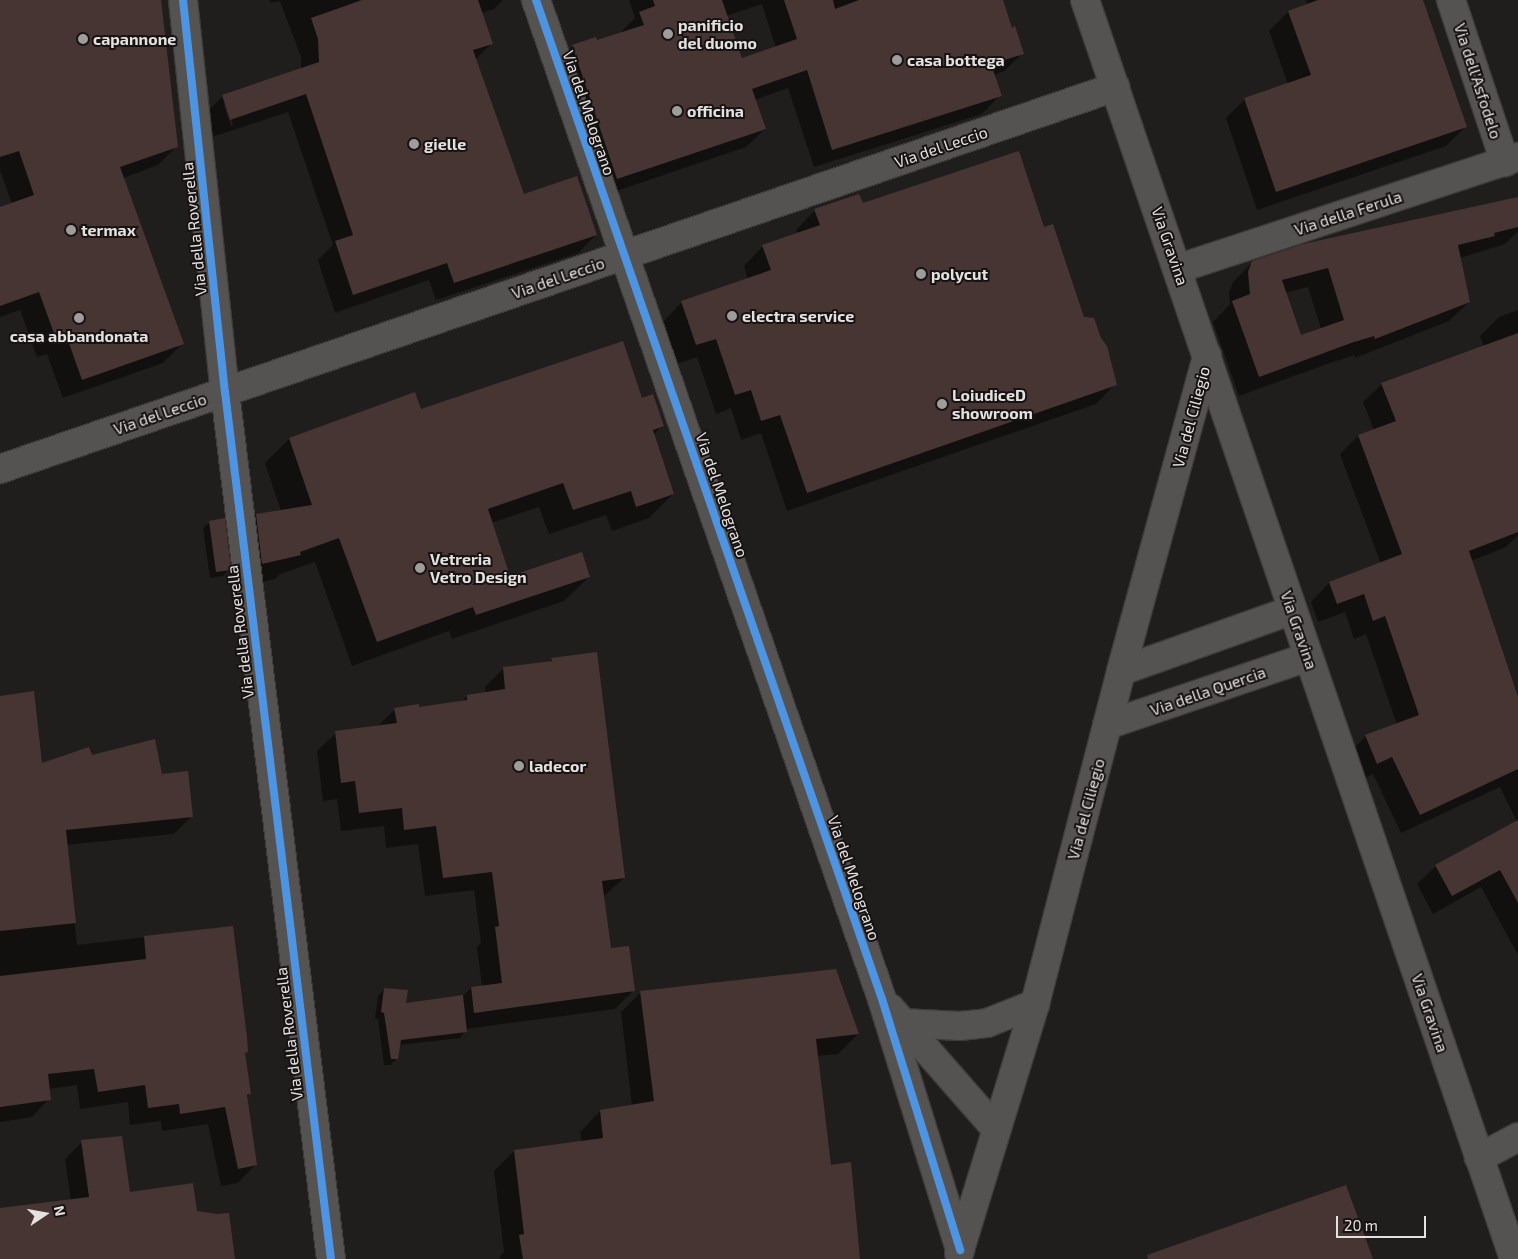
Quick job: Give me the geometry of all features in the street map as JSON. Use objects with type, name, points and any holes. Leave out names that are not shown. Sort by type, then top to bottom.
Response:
[{"type":"street","name":"Via della Roverella","points":[[183,0],[225,392],[331,1259]]},
{"type":"street","name":"Via del Melograno","points":[[536,0],[882,999],[958,1255]]},
{"type":"street","name":"Via Gravina","points":[[1085,0],[1514,1259]]},
{"type":"street","name":"Via dell'Asfodelo","points":[[1451,0],[1511,160]]},
{"type":"street","name":"Via del Leccio","points":[[0,469],[1115,87]]},
{"type":"street","name":"Via della Ferula","points":[[1177,269],[1511,160]]},
{"type":"street","name":"Via del Ciliegio","points":[[958,1255],[1035,1004],[1121,671],[1207,356]]},
{"type":"street","points":[[1121,671],[1292,610]]},
{"type":"street","name":"Via della Quercia","points":[[1107,725],[1308,657]]},
{"type":"street","points":[[882,999],[996,1129]]},
{"type":"street","points":[[902,1023],[960,1026],[986,1023],[1035,1004]]},
{"type":"street","points":[[1480,1158],[1518,1137]]},
{"type":"building","points":[[0,0],[161,0],[178,147],[120,167],[184,344],[82,380],[66,335],[56,339],[39,292],[0,306],[0,207],[34,195],[19,151],[0,157]]},
{"type":"building","name":"gielle","points":[[362,0],[478,0],[493,44],[473,50],[524,194],[577,176],[597,235],[454,283],[447,263],[353,295],[335,241],[353,235],[306,94],[230,120],[222,95],[319,62],[318,39],[311,18]]},
{"type":"building","points":[[653,0],[722,0],[742,58],[797,39],[784,0],[833,0],[835,9],[859,0],[1003,0],[1012,28],[1015,26],[1024,54],[991,64],[1002,96],[832,150],[807,70],[752,89],[766,129],[617,179],[572,45],[596,37],[597,40],[644,25],[639,12],[655,6]]},
{"type":"building","points":[[1318,0],[1423,0],[1467,127],[1276,192],[1244,98],[1311,75],[1288,11]]},
{"type":"building","points":[[1019,151],[1044,227],[1053,224],[1084,317],[1094,318],[1101,338],[1107,346],[1117,385],[807,493],[780,415],[761,421],[751,390],[735,395],[716,339],[696,345],[681,301],[771,270],[762,245],[820,225],[814,209],[859,194],[863,203]]},
{"type":"building","points":[[1518,197],[1518,227],[1494,233],[1495,236],[1458,245],[1470,302],[1375,339],[1374,336],[1351,343],[1259,377],[1232,301],[1250,294],[1248,272],[1252,261],[1303,244]],"holes":[[[1328,268],[1344,320],[1301,335],[1282,280]]]},
{"type":"building","points":[[1518,333],[1518,532],[1469,551],[1518,697],[1518,769],[1420,815],[1392,757],[1377,764],[1365,735],[1419,715],[1385,616],[1373,621],[1364,594],[1337,604],[1329,582],[1402,554],[1358,435],[1396,421],[1381,383]]},
{"type":"building","points":[[623,341],[642,398],[653,394],[664,426],[653,430],[674,494],[636,507],[631,491],[573,510],[563,483],[488,509],[510,576],[582,552],[590,577],[476,615],[473,607],[377,642],[339,538],[300,552],[301,555],[262,564],[256,514],[312,505],[289,438],[415,392],[421,409]]},
{"type":"building","points":[[225,518],[231,570],[216,572],[209,521]]},
{"type":"building","points":[[597,652],[625,878],[602,881],[611,948],[629,946],[635,991],[474,1013],[471,987],[502,983],[495,927],[499,926],[492,872],[443,878],[436,826],[404,830],[402,808],[359,813],[355,781],[341,783],[335,731],[397,723],[394,708],[419,704],[419,707],[467,700],[467,695],[505,689],[503,667],[552,661],[551,658]]},
{"type":"building","points":[[34,691],[42,763],[89,747],[92,755],[155,739],[162,774],[188,771],[193,817],[66,830],[76,923],[0,931],[0,696]]},
{"type":"building","points":[[1518,820],[1518,903],[1500,870],[1452,896],[1435,865]]},
{"type":"building","points":[[233,926],[247,1037],[248,1052],[245,1053],[251,1094],[247,1095],[257,1165],[238,1169],[225,1107],[180,1114],[179,1104],[148,1108],[145,1085],[98,1092],[94,1069],[48,1074],[51,1100],[0,1107],[0,976],[146,959],[144,936]]},
{"type":"building","points":[[836,969],[859,1034],[816,1039],[831,1165],[851,1162],[860,1259],[523,1259],[519,1235],[524,1234],[514,1150],[603,1138],[600,1110],[654,1101],[640,991]]},
{"type":"building","points":[[384,988],[408,990],[406,1003],[463,995],[467,1032],[401,1040],[398,1059],[391,1059],[384,1013],[381,1012]]},
{"type":"building","points":[[122,1136],[130,1192],[193,1183],[197,1211],[217,1214],[229,1213],[235,1259],[0,1259],[0,1208],[89,1197],[81,1140]]},
{"type":"building","points":[[1346,1185],[1373,1259],[1148,1259],[1147,1255]]},
{"type":"cycle path","points":[[183,0],[225,392],[331,1259]]},
{"type":"cycle path","points":[[536,0],[882,999],[960,1250]]},
{"type":"place","name":"panificio del duomo","points":[[668,34]]},
{"type":"place","name":"capannone","points":[[83,39]]},
{"type":"place","name":"casa bottega","points":[[897,60]]},
{"type":"place","name":"officina","points":[[677,111]]},
{"type":"place","name":"gielle","points":[[414,144]]},
{"type":"place","name":"termax","points":[[71,230]]},
{"type":"place","name":"polycut","points":[[921,274]]},
{"type":"place","name":"electra service","points":[[732,316]]},
{"type":"place","name":"casa abbandonata","points":[[79,318]]},
{"type":"place","name":"LoiudiceD showroom","points":[[942,404]]},
{"type":"place","name":"Vetreria Vetro Design","points":[[420,568]]},
{"type":"place","name":"ladecor","points":[[519,766]]}]
